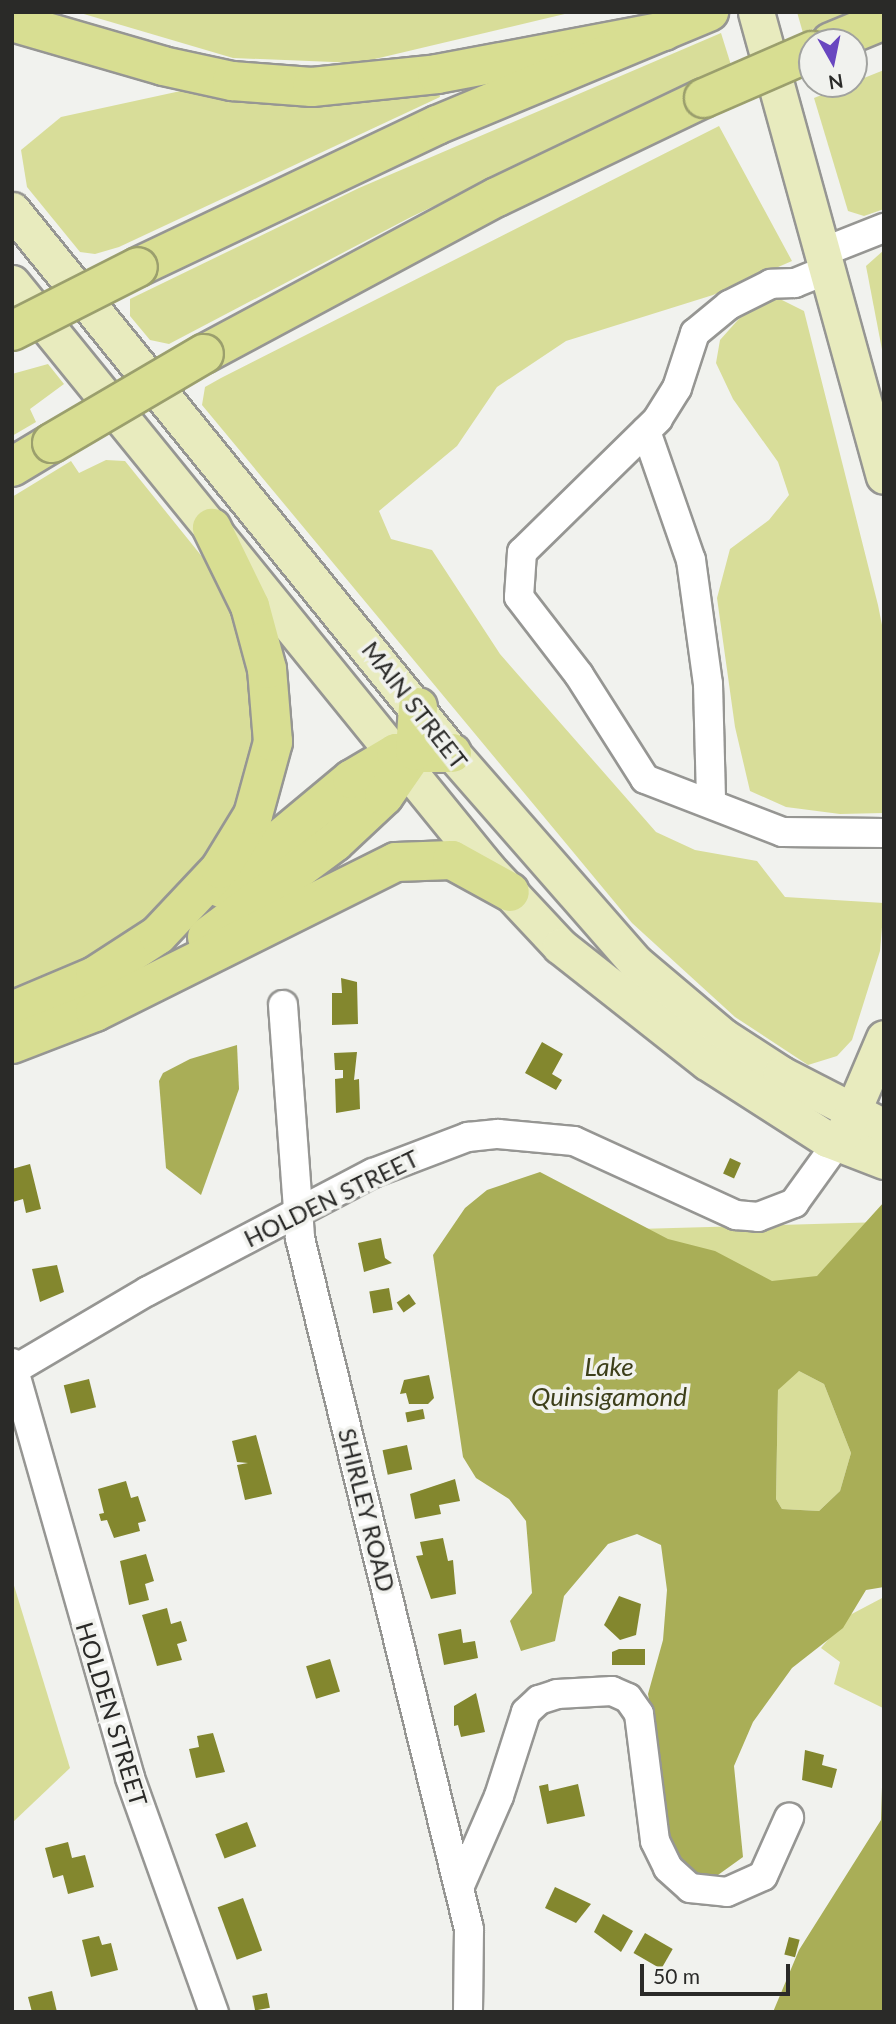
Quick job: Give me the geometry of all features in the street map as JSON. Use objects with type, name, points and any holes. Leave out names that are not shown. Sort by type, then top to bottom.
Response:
[{"type":"highway","points":[[12,331],[138,267],[437,125],[709,12]]},
{"type":"highway","points":[[865,28],[884,20]]},
{"type":"highway","points":[[13,22],[163,66],[232,81],[312,87],[437,74],[664,31]]},
{"type":"highway","points":[[27,459],[204,354],[497,197],[704,98],[798,57]]},
{"type":"highway","points":[[158,935],[213,877],[240,839],[270,764],[272,720],[261,642],[212,528]]},
{"type":"highway","points":[[126,995],[335,842],[417,756],[418,707]]},
{"type":"highway","points":[[12,1011],[95,976],[158,935],[245,870],[352,779],[417,756]]},
{"type":"highway","points":[[12,1044],[126,995],[396,862],[452,860],[510,892]]},
{"type":"main road","points":[[756,12],[884,476]]},
{"type":"main road","name":"MAIN STREET","points":[[12,210],[418,707]]},
{"type":"main road","name":"MAIN STREET","points":[[12,283],[212,528],[417,756],[636,963],[724,1037],[859,1128],[884,1161]]},
{"type":"main road","name":"MAIN STREET","points":[[417,756],[510,892],[560,946],[634,1008],[707,1062],[859,1128]]},
{"type":"main road","points":[[859,1128],[884,1038]]},
{"type":"street","points":[[884,228],[825,261],[795,283],[771,284],[729,305],[695,333],[677,388],[646,431],[522,552],[519,597],[579,675],[645,779],[711,802],[782,832],[884,833]]},
{"type":"street","points":[[646,431],[691,560],[708,684],[711,802]]},
{"type":"street","name":"SHIRLEY ROAD","points":[[282,1005],[300,1238],[459,1888],[471,1948],[468,2012]]},
{"type":"street","name":"HOLDEN STREET","points":[[214,2012],[130,1778],[13,1368],[148,1291],[384,1169],[468,1137],[498,1134],[574,1141],[736,1215],[758,1217],[794,1203],[859,1128]]},
{"type":"street","points":[[459,1888],[499,1796],[526,1712],[539,1700],[557,1694],[612,1691],[628,1698],[639,1714],[655,1841],[668,1868],[690,1888],[727,1892],[763,1876],[789,1818]]},
{"type":"shaded area","points":[[77,12],[573,12],[358,63],[233,58]]},
{"type":"shaded area","points":[[797,12],[855,12],[815,28],[802,28]]},
{"type":"shaded area","points":[[721,33],[731,65],[411,217],[169,344],[150,340],[130,316],[130,299],[359,188]]},
{"type":"shaded area","points":[[884,70],[884,209],[864,216],[848,211],[814,98],[868,98],[868,76]]},
{"type":"shaded area","points":[[199,87],[439,91],[440,97],[119,247],[95,254],[80,252],[27,187],[21,150],[61,117]]},
{"type":"shaded area","points":[[719,126],[792,261],[713,295],[566,341],[497,387],[457,446],[379,511],[391,539],[432,550],[500,654],[656,832],[695,850],[757,861],[785,897],[884,903],[880,951],[852,1040],[837,1056],[808,1065],[735,1017],[632,923],[202,405],[205,387],[221,378]]},
{"type":"shaded area","points":[[884,250],[884,360],[866,266]]},
{"type":"shaded area","points":[[778,298],[804,311],[878,605],[884,635],[884,813],[840,814],[786,807],[750,791],[735,727],[717,598],[730,549],[769,520],[789,495],[778,462],[733,399],[716,363],[720,340],[745,312]]},
{"type":"shaded area","points":[[48,364],[64,384],[30,409],[36,422],[12,436],[12,374]]},
{"type":"shaded area","points":[[106,460],[125,461],[208,564],[228,597],[246,640],[262,742],[247,808],[152,931],[12,1001],[12,497],[71,461],[79,473]]},
{"type":"shaded area","points":[[884,1222],[884,1286],[787,1296],[601,1230]]},
{"type":"shaded area","points":[[799,1371],[824,1384],[851,1453],[840,1491],[819,1511],[782,1509],[776,1499],[778,1390],[789,1374]]},
{"type":"shaded area","points":[[12,1579],[70,1768],[12,1823]]},
{"type":"shaded area","points":[[884,1597],[883,1708],[834,1684],[840,1662],[821,1648],[848,1616]]},
{"type":"water","points":[[237,1045],[239,1089],[201,1195],[166,1168],[159,1081],[163,1073],[190,1059]]},
{"type":"water","name":"Lake Quinsigamond","points":[[540,1172],[668,1239],[715,1251],[772,1281],[817,1276],[884,1202],[884,1587],[866,1590],[843,1628],[792,1668],[753,1722],[734,1766],[743,1857],[711,1880],[702,1881],[675,1864],[659,1806],[662,1773],[648,1694],[663,1640],[667,1590],[661,1545],[637,1534],[608,1544],[564,1596],[555,1641],[521,1651],[510,1621],[532,1593],[526,1521],[509,1499],[476,1478],[463,1457],[433,1255],[465,1208],[487,1190]],"holes":[[[799,1371],[824,1384],[851,1453],[840,1491],[819,1511],[782,1509],[776,1499],[778,1390]]]},
{"type":"water","points":[[884,1721],[884,2012],[773,2012],[799,1950],[881,1820]]},
{"type":"building","points":[[341,978],[357,982],[358,1024],[332,1025],[332,993],[342,993]]},
{"type":"building","points":[[542,1042],[563,1054],[552,1074],[562,1080],[556,1090],[525,1073]]},
{"type":"building","points":[[357,1052],[354,1080],[359,1079],[360,1109],[336,1113],[335,1079],[343,1078],[343,1070],[335,1070],[334,1053]]},
{"type":"building","points":[[730,1158],[741,1163],[734,1178],[723,1174]]},
{"type":"building","points":[[30,1164],[41,1209],[26,1213],[23,1199],[13,1202],[12,1169]]},
{"type":"building","points":[[381,1238],[385,1258],[392,1263],[364,1272],[358,1243]]},
{"type":"building","points":[[57,1265],[64,1292],[40,1302],[32,1269]]},
{"type":"building","points":[[389,1288],[393,1310],[373,1313],[369,1291]]},
{"type":"building","points":[[409,1294],[416,1304],[404,1312],[397,1303]]},
{"type":"building","points":[[429,1375],[434,1398],[428,1404],[409,1404],[406,1393],[400,1394],[404,1380]]},
{"type":"building","points":[[89,1379],[96,1407],[71,1413],[64,1385]]},
{"type":"building","points":[[423,1409],[425,1419],[407,1422],[405,1412]]},
{"type":"building","points":[[256,1435],[272,1494],[245,1500],[237,1465],[248,1463],[237,1462],[232,1441]]},
{"type":"building","points":[[407,1445],[412,1469],[388,1475],[383,1450]]},
{"type":"building","points":[[455,1479],[460,1501],[439,1505],[441,1514],[415,1519],[410,1494]]},
{"type":"building","points":[[126,1481],[131,1498],[138,1496],[146,1521],[138,1523],[140,1531],[114,1538],[107,1520],[101,1521],[99,1514],[104,1513],[98,1489]]},
{"type":"building","points":[[443,1538],[448,1561],[453,1560],[456,1594],[431,1599],[416,1556],[423,1555],[420,1542]]},
{"type":"building","points":[[146,1554],[154,1581],[145,1584],[149,1600],[129,1605],[120,1561]]},
{"type":"building","points":[[619,1596],[641,1604],[636,1635],[620,1640],[604,1625]]},
{"type":"building","points":[[167,1608],[171,1624],[181,1621],[187,1641],[177,1644],[182,1660],[157,1666],[142,1615]]},
{"type":"building","points":[[461,1629],[463,1643],[475,1641],[478,1658],[444,1665],[438,1634]]},
{"type":"building","points":[[619,1649],[645,1649],[645,1665],[612,1665],[612,1652]]},
{"type":"building","points":[[330,1659],[340,1692],[316,1699],[306,1666]]},
{"type":"building","points":[[476,1693],[485,1732],[461,1737],[458,1725],[454,1726],[454,1706]]},
{"type":"building","points":[[213,1733],[225,1772],[196,1778],[189,1749],[199,1747],[197,1736]]},
{"type":"building","points":[[805,1750],[824,1755],[822,1765],[837,1769],[832,1788],[802,1780]]},
{"type":"building","points":[[548,1784],[549,1791],[578,1784],[585,1816],[547,1824],[539,1786]]},
{"type":"building","points":[[247,1822],[256,1846],[225,1858],[215,1834]]},
{"type":"building","points":[[68,1842],[72,1858],[85,1855],[94,1887],[68,1894],[63,1875],[53,1878],[45,1848]]},
{"type":"building","points":[[555,1887],[591,1904],[576,1923],[545,1908]]},
{"type":"building","points":[[243,1898],[262,1951],[237,1960],[218,1907]]},
{"type":"building","points":[[603,1914],[633,1931],[621,1952],[594,1932]]},
{"type":"building","points":[[645,1933],[673,1949],[661,1969],[634,1953]]},
{"type":"building","points":[[99,1936],[102,1945],[111,1943],[118,1970],[91,1977],[82,1940]]},
{"type":"building","points":[[789,1937],[800,1940],[795,1957],[784,1954]]},
{"type":"building","points":[[52,1991],[57,2012],[32,2012],[28,1997]]},
{"type":"building","points":[[267,1993],[270,2008],[255,2011],[252,1996]]}]
